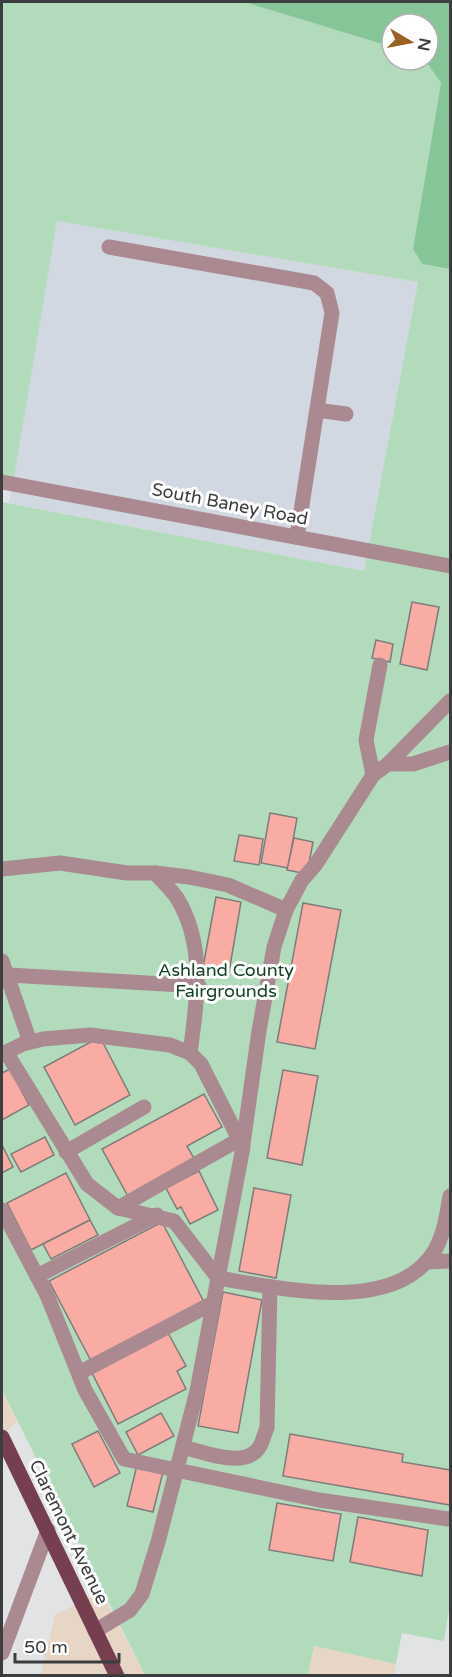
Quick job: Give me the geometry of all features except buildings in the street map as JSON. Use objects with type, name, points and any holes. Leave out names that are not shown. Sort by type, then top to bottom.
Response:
[{"type":"main road","name":"Claremont Avenue","points":[[3,1445],[48,1530],[117,1676]]},
{"type":"street","points":[[109,247],[321,286],[332,302],[333,313],[297,537]]},
{"type":"street","points":[[317,410],[346,414]]},
{"type":"street","name":"South Baney Road","points":[[2,482],[450,566]]},
{"type":"street","points":[[373,775],[366,740],[380,665]]},
{"type":"street","points":[[95,1630],[130,1610],[142,1594],[177,1471],[197,1391],[218,1278],[274,947],[286,910],[302,880],[316,864],[373,775],[388,764],[450,701]]},
{"type":"street","points":[[388,764],[413,764],[450,752]]},
{"type":"street","points":[[2,869],[60,862],[127,873],[155,873],[228,885],[286,910]]},
{"type":"street","points":[[155,873],[177,898],[193,938],[198,986],[190,1053]]},
{"type":"street","points":[[30,1042],[5,968],[198,986]]},
{"type":"street","points":[[242,1143],[201,1064],[190,1053],[170,1045],[109,1036],[64,1036],[30,1042],[4,1053],[87,1184],[118,1208],[157,1215],[174,1221],[218,1278],[270,1287],[358,1292],[400,1282],[426,1262],[436,1249],[450,1197]]},
{"type":"street","points":[[66,1152],[144,1107]]},
{"type":"street","points":[[118,1208],[242,1143]]},
{"type":"street","points":[[2,1210],[37,1276],[79,1373],[124,1459],[319,1500],[448,1519]]},
{"type":"street","points":[[37,1276],[157,1215]]},
{"type":"street","points":[[426,1262],[450,1261]]},
{"type":"street","points":[[183,1448],[229,1458],[246,1457],[259,1449],[267,1428],[270,1287]]},
{"type":"street","points":[[79,1373],[213,1304]]},
{"type":"street","points":[[2,1653],[48,1530]]},
{"type":"shaded area","points":[[57,221],[418,282],[364,571],[9,503]]},
{"type":"shaded area","points":[[2,1390],[17,1422],[2,1435]]},
{"type":"shaded area","points":[[101,1591],[145,1675],[40,1676],[55,1615]]},
{"type":"shaded area","points":[[314,1646],[396,1664],[394,1675],[308,1676]]},
{"type":"green space","name":"Ashland County Fairgrounds","points":[[2,2],[244,2],[380,43],[380,72],[433,72],[441,83],[413,249],[422,264],[450,269],[450,1603],[444,1641],[402,1633],[396,1664],[314,1646],[308,1675],[145,1675],[2,1390],[2,502],[364,571],[418,282],[57,221],[14,478],[2,475]]},
{"type":"green space","points":[[244,2],[450,2],[450,269],[422,264],[413,249],[441,83],[433,72],[440,72],[440,12],[380,12],[380,43]]}]
